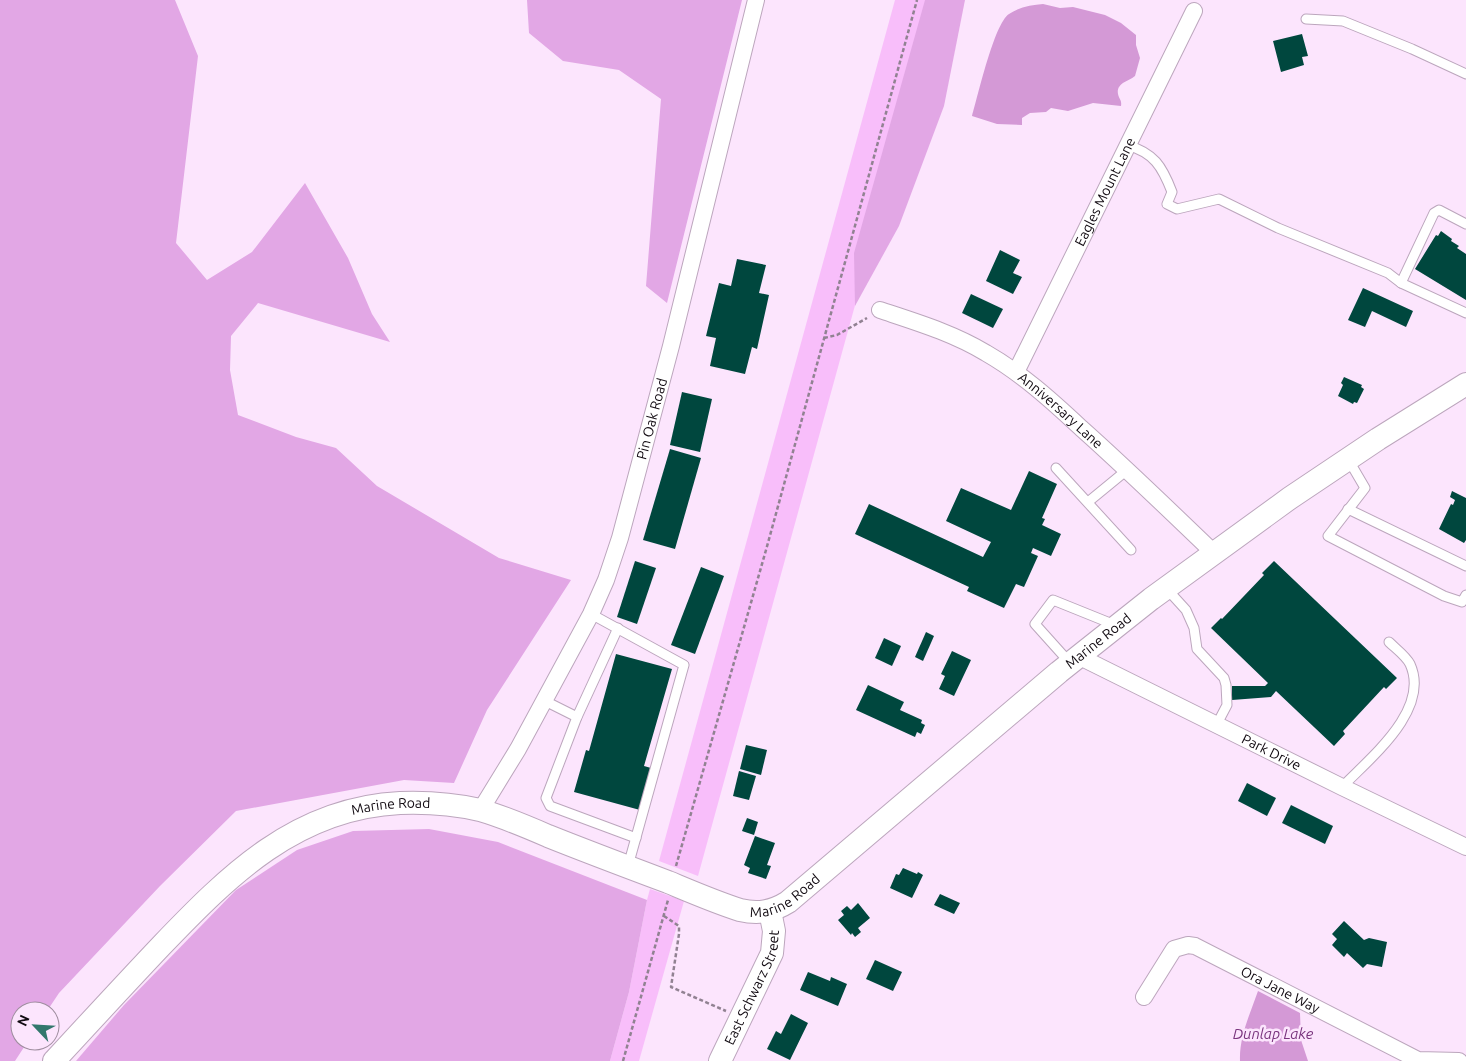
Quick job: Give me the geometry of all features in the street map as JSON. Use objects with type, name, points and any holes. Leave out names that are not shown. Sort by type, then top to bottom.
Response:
[{"type":"main road","name":"Marine Road","points":[[54,1061],[199,906],[226,881],[275,843],[300,829],[358,808],[416,803],[442,804],[480,811],[515,821],[740,910],[752,913],[778,908],[788,902],[1074,660],[1166,588],[1214,552],[1348,459],[1466,384]]},
{"type":"main road","name":"East Schwarz Street","points":[[720,1061],[772,953],[774,931],[770,911]]},
{"type":"street","name":"Pin Oak Road","points":[[480,811],[545,701],[591,614],[606,580],[620,538],[673,336],[756,0]]},
{"type":"street","name":"Eagles Mount Lane","points":[[1016,372],[1194,11]]},
{"type":"street","name":"Anniversary Lane","points":[[880,310],[955,337],[986,352],[1016,372],[1038,389],[1214,552]]},
{"type":"street","name":"Park Drive","points":[[1074,660],[1217,724],[1466,847]]},
{"type":"street","name":"Ora Jane Way","points":[[1144,997],[1174,950],[1188,945],[1195,946],[1418,1060],[1459,1061]]},
{"type":"lane","points":[[1306,19],[1343,21],[1412,49],[1466,74]]},
{"type":"lane","points":[[1127,145],[1142,149],[1157,162],[1166,175],[1172,192],[1167,204],[1177,209],[1219,199],[1278,228],[1388,273],[1401,283],[1466,313]]},
{"type":"lane","points":[[1401,283],[1434,212],[1439,210],[1466,224]]},
{"type":"lane","points":[[1348,459],[1364,488],[1328,536],[1444,596],[1462,602],[1466,595]]},
{"type":"lane","points":[[1056,468],[1131,550]]},
{"type":"lane","points":[[1088,502],[1127,470]]},
{"type":"lane","points":[[1348,510],[1466,566]]},
{"type":"lane","points":[[1166,588],[1186,610],[1194,628],[1197,649],[1224,678],[1226,705],[1217,724]]},
{"type":"lane","points":[[1074,660],[1035,624],[1053,600],[1117,626]]},
{"type":"lane","points":[[591,614],[684,664],[628,866]]},
{"type":"lane","points":[[618,628],[577,717],[546,798],[550,806],[636,838]]},
{"type":"lane","points":[[1342,787],[1389,738],[1407,714],[1412,701],[1415,682],[1410,663],[1389,642]]},
{"type":"lane","points":[[545,701],[577,717]]},
{"type":"path","points":[[675,872],[761,569],[917,0]]},
{"type":"path","points":[[824,338],[849,330],[880,310]]},
{"type":"path","points":[[623,1061],[669,895]]},
{"type":"path","points":[[664,916],[679,926],[671,987],[741,1018]]},
{"type":"shaded area","points":[[0,0],[175,0],[198,56],[176,243],[207,280],[252,252],[305,183],[348,258],[372,314],[390,342],[258,303],[231,336],[230,370],[238,415],[296,437],[336,448],[377,486],[499,558],[571,580],[487,710],[454,783],[404,780],[236,811],[160,886],[59,993],[54,1001],[10,1001],[10,1051],[22,1051],[15,1061],[0,1061]]},
{"type":"shaded area","points":[[527,0],[742,0],[667,303],[646,286],[661,99],[619,70],[563,61],[529,33]]},
{"type":"shaded area","points":[[895,0],[939,0],[698,876],[659,861]]},
{"type":"shaded area","points":[[925,0],[965,0],[944,106],[899,226],[855,306],[854,253]]},
{"type":"shaded area","points":[[429,829],[498,842],[647,900],[629,992],[610,1061],[76,1061],[124,1005],[236,890],[297,850],[353,831]]},
{"type":"shaded area","points":[[650,889],[684,901],[639,1061],[610,1061],[629,992]]},
{"type":"water","points":[[1043,4],[1060,8],[1073,7],[1105,15],[1121,23],[1136,35],[1136,45],[1140,58],[1135,76],[1119,87],[1118,94],[1121,106],[1093,103],[1068,111],[1051,108],[1046,112],[1030,113],[1022,118],[1022,125],[997,124],[972,116],[992,45],[1003,20],[1017,10]]},
{"type":"water","name":"Dunlap Lake","points":[[1258,991],[1300,1013],[1301,1040],[1308,1061],[1240,1061],[1243,1034]]},
{"type":"building","points":[[1302,34],[1308,56],[1302,57],[1304,65],[1281,72],[1273,41]]},
{"type":"building","points":[[1441,231],[1459,246],[1457,248],[1466,254],[1466,300],[1415,269],[1436,235],[1438,236]]},
{"type":"building","points":[[1000,250],[1020,260],[1013,273],[1022,277],[1013,294],[986,281]]},
{"type":"building","points":[[737,259],[766,265],[759,293],[769,295],[757,349],[752,347],[745,374],[710,366],[716,338],[706,336],[719,283],[731,286]]},
{"type":"building","points":[[1363,288],[1413,311],[1406,327],[1372,311],[1365,327],[1348,320]]},
{"type":"building","points":[[971,294],[1003,309],[993,328],[962,313]]},
{"type":"building","points":[[1344,377],[1362,385],[1361,387],[1364,389],[1357,403],[1354,402],[1353,404],[1338,396]]},
{"type":"building","points":[[682,392],[712,399],[700,452],[670,445]]},
{"type":"building","points":[[670,449],[701,458],[675,549],[643,540]]},
{"type":"building","points":[[1029,471],[1057,484],[1042,518],[1045,519],[1042,525],[1061,534],[1051,556],[1033,548],[1031,553],[1038,556],[1024,587],[1016,584],[1004,608],[967,591],[969,587],[855,534],[869,504],[983,557],[991,542],[946,521],[961,488],[1011,510]]},
{"type":"building","points":[[1452,491],[1466,498],[1466,540],[1464,543],[1439,529],[1451,504],[1453,505],[1455,500],[1450,497]]},
{"type":"building","points":[[635,561],[656,568],[637,624],[617,617]]},
{"type":"building","points":[[1274,561],[1397,678],[1386,689],[1384,687],[1343,731],[1345,734],[1334,746],[1276,691],[1271,697],[1232,700],[1232,686],[1265,686],[1268,683],[1211,628],[1264,575],[1262,573]]},
{"type":"building","points":[[701,567],[724,576],[695,654],[671,645]]},
{"type":"building","points":[[926,632],[934,636],[923,661],[915,657]]},
{"type":"building","points":[[884,638],[901,646],[892,666],[875,658]]},
{"type":"building","points":[[952,651],[971,660],[954,696],[939,689],[945,676],[941,674]]},
{"type":"building","points":[[616,654],[672,669],[644,766],[651,768],[640,810],[574,792],[586,750],[589,751]]},
{"type":"building","points":[[868,685],[904,702],[900,710],[922,720],[921,723],[925,725],[921,734],[917,732],[915,737],[856,710]]},
{"type":"building","points":[[746,745],[767,750],[761,775],[740,769]]},
{"type":"building","points":[[739,771],[756,776],[749,800],[733,796]]},
{"type":"building","points":[[1247,783],[1276,798],[1267,816],[1238,801]]},
{"type":"building","points":[[1291,805],[1333,826],[1325,844],[1282,823]]},
{"type":"building","points":[[747,818],[758,822],[754,835],[742,831]]},
{"type":"building","points":[[755,836],[775,843],[767,865],[771,866],[766,879],[748,873],[750,868],[744,865]]},
{"type":"building","points":[[903,868],[923,875],[912,898],[890,888],[896,874],[899,875]]},
{"type":"building","points":[[940,894],[960,903],[954,914],[934,905]]},
{"type":"building","points":[[858,903],[870,918],[858,928],[861,932],[855,937],[838,920],[844,915],[841,911],[847,906],[851,910]]},
{"type":"building","points":[[1344,921],[1364,940],[1369,938],[1387,942],[1382,967],[1367,964],[1363,968],[1347,953],[1344,957],[1332,945],[1337,939],[1332,934]]},
{"type":"building","points":[[875,960],[902,972],[893,991],[866,979]]},
{"type":"building","points":[[808,972],[830,981],[831,977],[847,984],[838,1006],[800,990]]},
{"type":"building","points":[[791,1014],[808,1023],[790,1060],[767,1049],[776,1031],[781,1034]]}]
